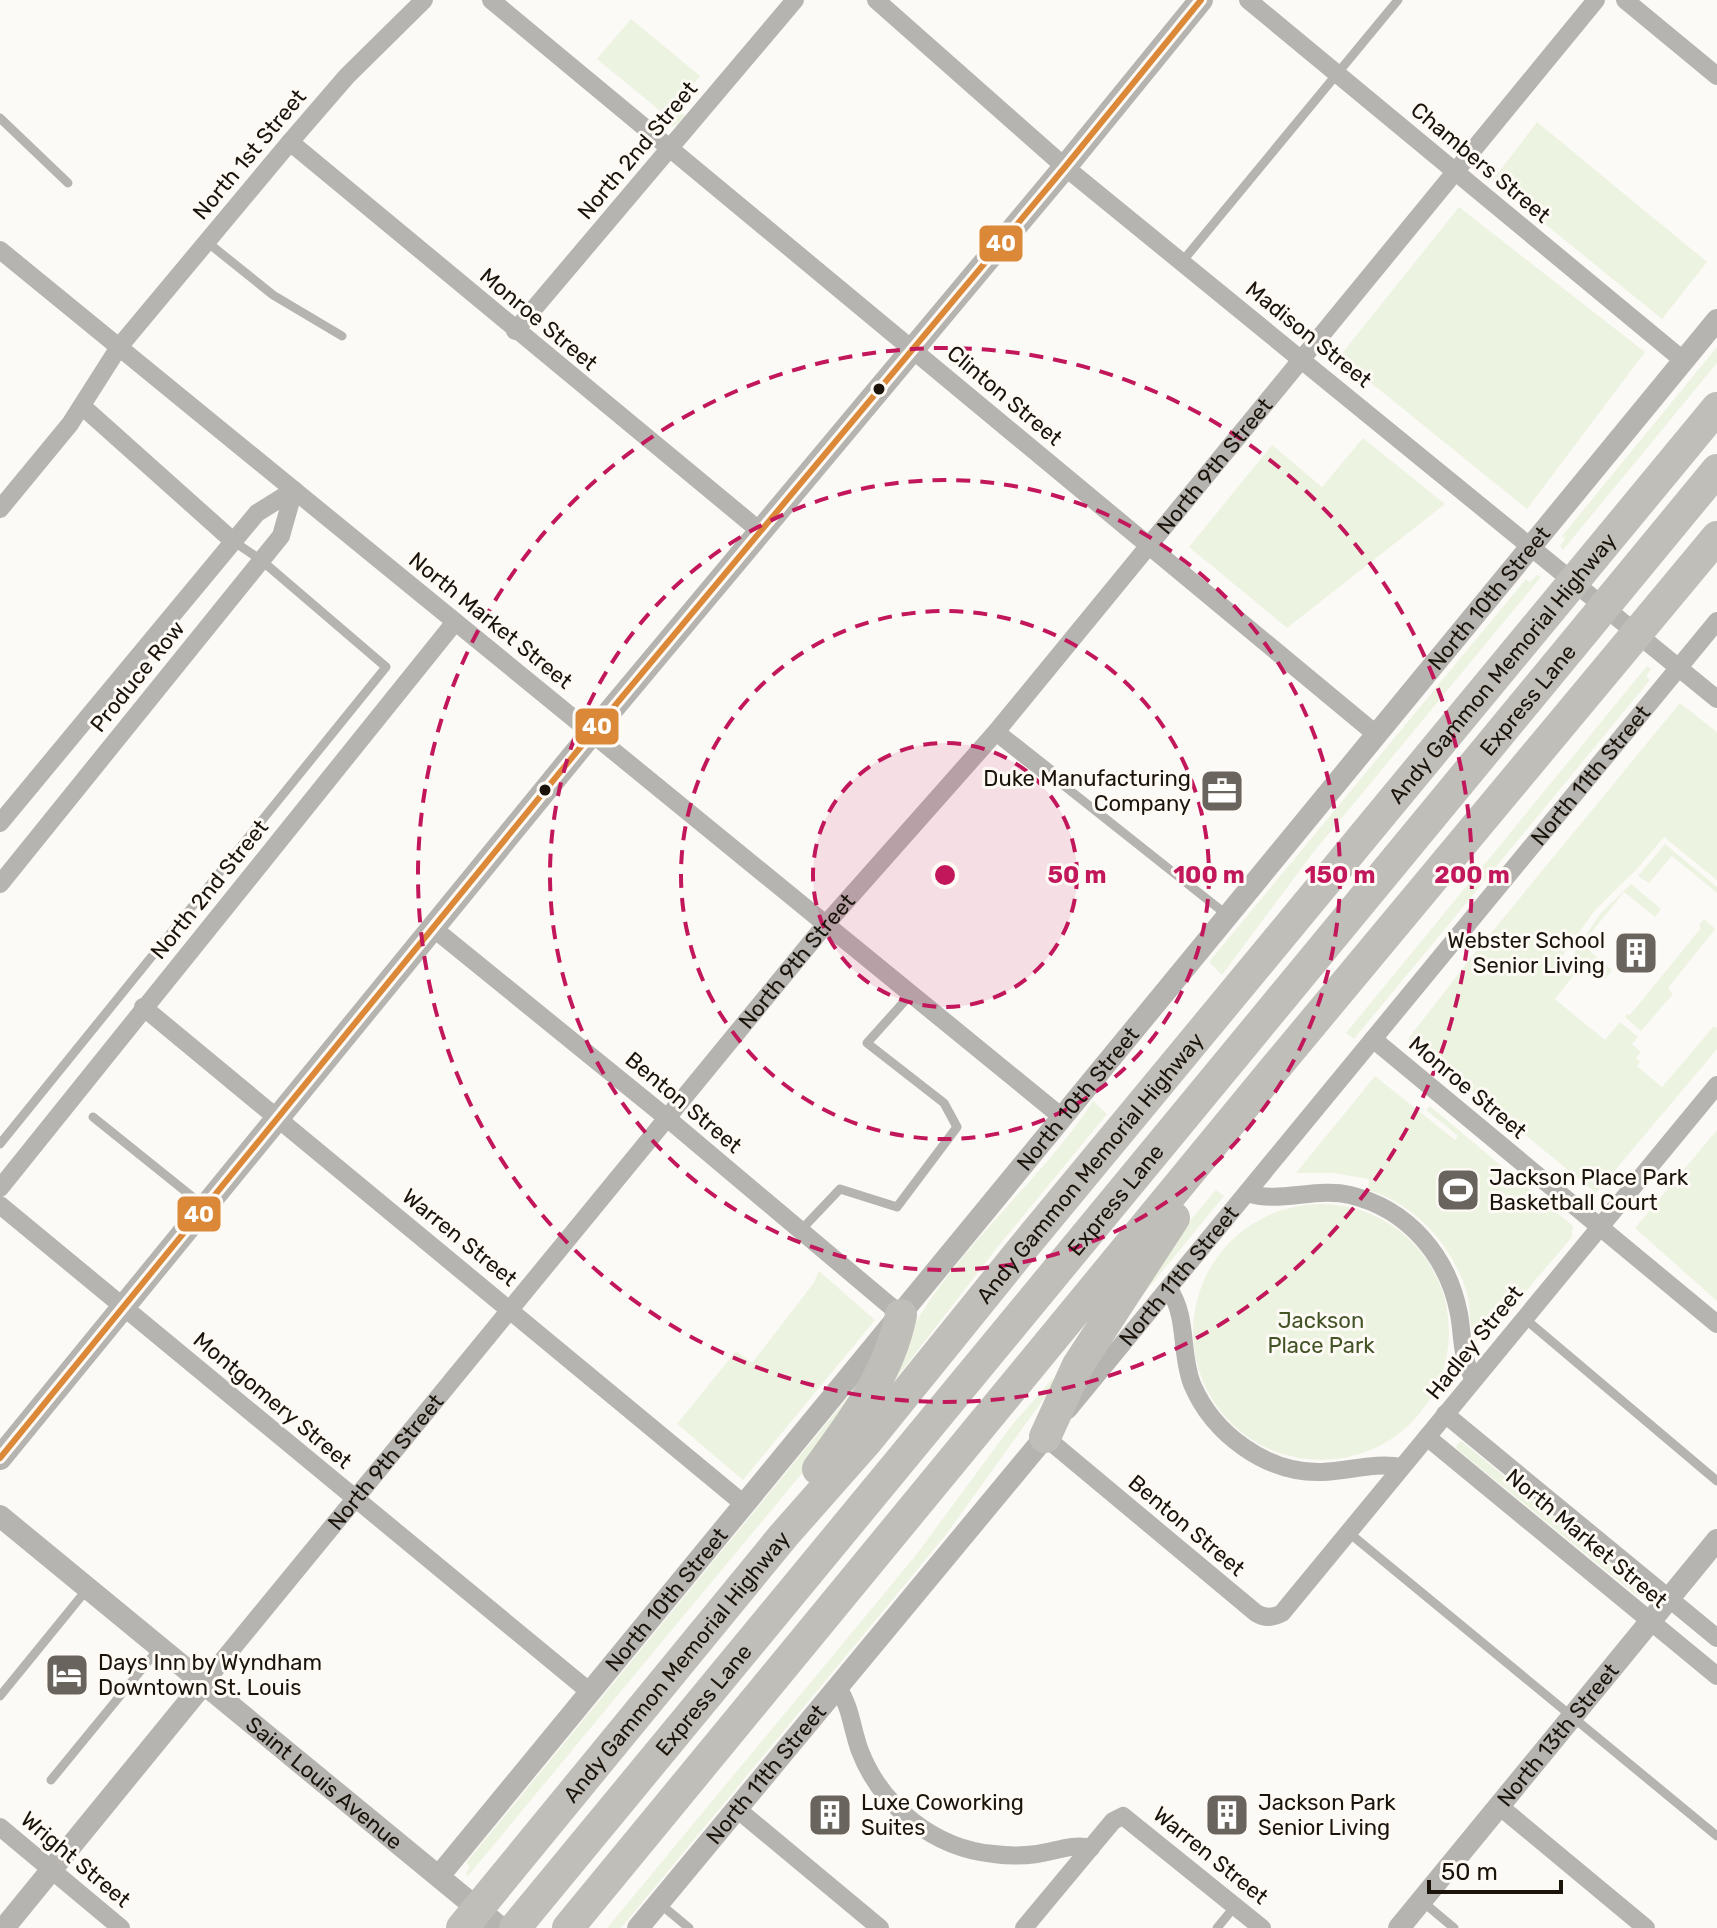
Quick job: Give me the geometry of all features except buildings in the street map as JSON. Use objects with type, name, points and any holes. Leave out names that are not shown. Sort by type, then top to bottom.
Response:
[{"type":"highway","name":"Andy Gammon Memorial Highway","points":[[462,1928],[1717,408]]},
{"type":"highway","name":"Express Lane","points":[[515,1928],[1717,470]]},
{"type":"highway","points":[[568,1928],[1212,1144],[1717,537]]},
{"type":"highway","points":[[1045,1437],[1078,1365],[1174,1219],[1212,1144]]},
{"type":"highway","points":[[784,1535],[812,1476],[855,1418],[880,1377],[894,1344],[901,1315]]},
{"type":"main road","points":[[0,1458],[592,733],[1201,0]]},
{"type":"street","name":"North 1st Street","points":[[0,509],[70,424],[119,347],[347,76],[424,0]]},
{"type":"street","name":"Clinton Street","points":[[491,0],[1377,735]]},
{"type":"street","name":"North 2nd Street","points":[[515,331],[795,0]]},
{"type":"street","name":"Madison Street","points":[[876,0],[1065,167],[1717,699]]},
{"type":"street","name":"Chambers Street","points":[[1248,0],[1684,361]]},
{"type":"street","name":"North 9th Street","points":[[4,1928],[826,924],[996,732],[1596,0]]},
{"type":"street","points":[[1625,0],[1717,76]]},
{"type":"street","name":"Monroe Street","points":[[290,142],[760,531]]},
{"type":"street","name":"North Market Street","points":[[0,250],[1063,1118]]},
{"type":"street","name":"North 10th Street","points":[[447,1883],[590,1692],[1717,320]]},
{"type":"street","points":[[82,406],[233,541]]},
{"type":"street","points":[[0,823],[257,513],[294,490]]},
{"type":"street","name":"Produce Row","points":[[0,884],[281,536],[294,490]]},
{"type":"street","name":"North 11th Street","points":[[638,1928],[1169,1289],[1717,621]]},
{"type":"street","name":"North 2nd Street","points":[[0,1188],[455,622]]},
{"type":"street","points":[[996,732],[1048,773]]},
{"type":"street","name":"Benton Street","points":[[433,928],[667,1118],[901,1315]]},
{"type":"street","name":"Warren Street","points":[[143,1007],[745,1505]]},
{"type":"street","name":"Monroe Street","points":[[1373,1039],[1717,1324]]},
{"type":"street","name":"Hadley Street","points":[[1262,1616],[1282,1613],[1717,1085]]},
{"type":"street","points":[[1247,1193],[1269,1197],[1345,1194],[1393,1212],[1413,1228],[1431,1247],[1454,1292],[1465,1359],[1474,1379]]},
{"type":"street","name":"Montgomery Street","points":[[0,1205],[590,1692]]},
{"type":"street","points":[[1169,1289],[1180,1313],[1183,1350],[1198,1398],[1231,1438],[1274,1463],[1298,1469],[1318,1472],[1389,1465],[1402,1467]]},
{"type":"street","name":"North Market Street","points":[[1445,1414],[1717,1638]]},
{"type":"street","name":"Benton Street","points":[[1045,1437],[1262,1616]]},
{"type":"street","name":"North Market Street","points":[[1427,1437],[1717,1676]]},
{"type":"street","name":"Saint Louis Avenue","points":[[0,1516],[501,1928]]},
{"type":"street","name":"North 13th Street","points":[[1399,1928],[1717,1540]]},
{"type":"street","points":[[838,1688],[848,1706],[858,1748],[868,1772],[880,1790],[915,1823],[956,1846],[982,1853],[1032,1855],[1077,1846],[1091,1848]]},
{"type":"street","points":[[1498,1805],[1646,1928]]},
{"type":"street","points":[[737,1809],[880,1928]]},
{"type":"street","name":"Warren Street","points":[[1091,1848],[1113,1821],[1123,1816],[1128,1818],[1262,1928]]},
{"type":"street","name":"Wright Street","points":[[0,1827],[121,1928]]},
{"type":"street","points":[[1024,1928],[1091,1848]]},
{"type":"lane","points":[[1181,263],[1398,0]]},
{"type":"lane","points":[[0,118],[68,183]]},
{"type":"lane","points":[[207,242],[273,295],[342,336]]},
{"type":"lane","points":[[0,1144],[386,667],[261,560],[233,541]]},
{"type":"lane","points":[[1048,773],[1227,915]]},
{"type":"lane","points":[[801,1230],[840,1189],[897,1207],[957,1127],[944,1103],[867,1043],[911,994]]},
{"type":"lane","points":[[93,1117],[205,1207]]},
{"type":"lane","points":[[1524,1318],[1717,1481]]},
{"type":"lane","points":[[1348,1532],[1717,1836]]},
{"type":"lane","points":[[0,1696],[88,1588]]},
{"type":"lane","points":[[51,1780],[160,1647]]},
{"type":"lane","points":[[1421,1901],[1454,1928]]},
{"type":"lane","points":[[659,1903],[689,1928]]},
{"type":"lane","points":[[1217,1928],[1236,1906]]},
{"type":"green space","points":[[631,19],[700,76],[676,107],[685,116],[671,127],[659,122],[664,114],[597,59]]},
{"type":"green space","points":[[1537,122],[1707,262],[1662,319],[1492,181]]},
{"type":"green space","points":[[1459,207],[1645,352],[1527,509],[1339,357]]},
{"type":"green space","points":[[1717,347],[1717,363],[1563,550],[1560,546],[1565,539],[1562,536]]},
{"type":"green space","points":[[1363,438],[1445,504],[1287,628],[1189,547],[1272,445],[1322,487]]},
{"type":"green space","points":[[1537,575],[1541,577],[1312,854],[1222,975],[1209,962],[1526,579],[1530,582]]},
{"type":"green space","points":[[1647,666],[1651,669],[1646,676],[1650,680],[1354,1039],[1346,1033]]},
{"type":"green space","points":[[1680,703],[1717,732],[1717,880],[1664,837],[1595,910],[1561,958],[1577,971],[1555,999],[1605,1040],[1620,1022],[1638,1037],[1632,1044],[1641,1052],[1636,1058],[1640,1062],[1637,1066],[1662,1087],[1714,1026],[1717,1028],[1717,1049],[1596,1193],[1408,1039]]},
{"type":"green space","points":[[1665,844],[1717,887],[1717,893],[1672,856],[1649,883],[1638,876]]},
{"type":"green space","points":[[1631,884],[1661,909],[1655,917],[1624,892],[1582,944],[1612,970],[1605,979],[1574,953],[1600,914]]},
{"type":"green space","points":[[1704,919],[1715,929],[1668,988],[1673,994],[1641,1031],[1625,1017],[1630,1015],[1701,928],[1699,925]]},
{"type":"green space","points":[[1375,1076],[1455,1140],[1458,1136],[1426,1110],[1430,1106],[1573,1226],[1572,1237],[1485,1340],[1476,1340],[1473,1335],[1466,1290],[1451,1257],[1416,1216],[1385,1196],[1368,1190],[1369,1179],[1333,1173],[1296,1173]]},
{"type":"green space","points":[[1093,1101],[1107,1114],[996,1249],[888,1389],[902,1349],[949,1274],[1068,1136]]},
{"type":"green space","points":[[1717,1130],[1717,1301],[1635,1228]]},
{"type":"green space","points":[[1216,1190],[1224,1196],[1101,1346],[1161,1255]]},
{"type":"green space","name":"Jackson Place Park","points":[[1308,1204],[1334,1204],[1370,1213],[1412,1241],[1440,1283],[1447,1307],[1447,1357],[1440,1381],[1412,1423],[1370,1451],[1334,1460],[1308,1460],[1272,1451],[1230,1423],[1202,1381],[1193,1345],[1193,1319],[1202,1283],[1230,1241],[1272,1213]]},
{"type":"green space","points":[[819,1271],[875,1320],[743,1480],[677,1424],[736,1351],[752,1363],[813,1284]]},
{"type":"green space","points":[[1053,1378],[1053,1386],[945,1536],[621,1928],[607,1928],[916,1555],[1012,1425]]},
{"type":"green space","points":[[853,1391],[832,1437],[467,1877],[470,1867],[466,1863]]},
{"type":"green space","points":[[1461,1441],[1643,1588],[1637,1596],[1458,1450],[1456,1446]]},
{"type":"transit line","name":"40","points":[[0,1458],[592,733],[1201,0]]},
{"type":"place","name":"Duke Manufacturing Company","points":[[1222,791]]},
{"type":"place","name":"Webster School Senior Living","points":[[1636,953]]},
{"type":"place","name":"Jackson Place Park Basketball Court","points":[[1458,1190]]},
{"type":"place","name":"Days Inn by Wyndham Downtown St. Louis","points":[[67,1675]]},
{"type":"place","name":"Luxe Coworking Suites","points":[[830,1815]]},
{"type":"place","name":"Jackson Park Senior Living","points":[[1227,1815]]}]
